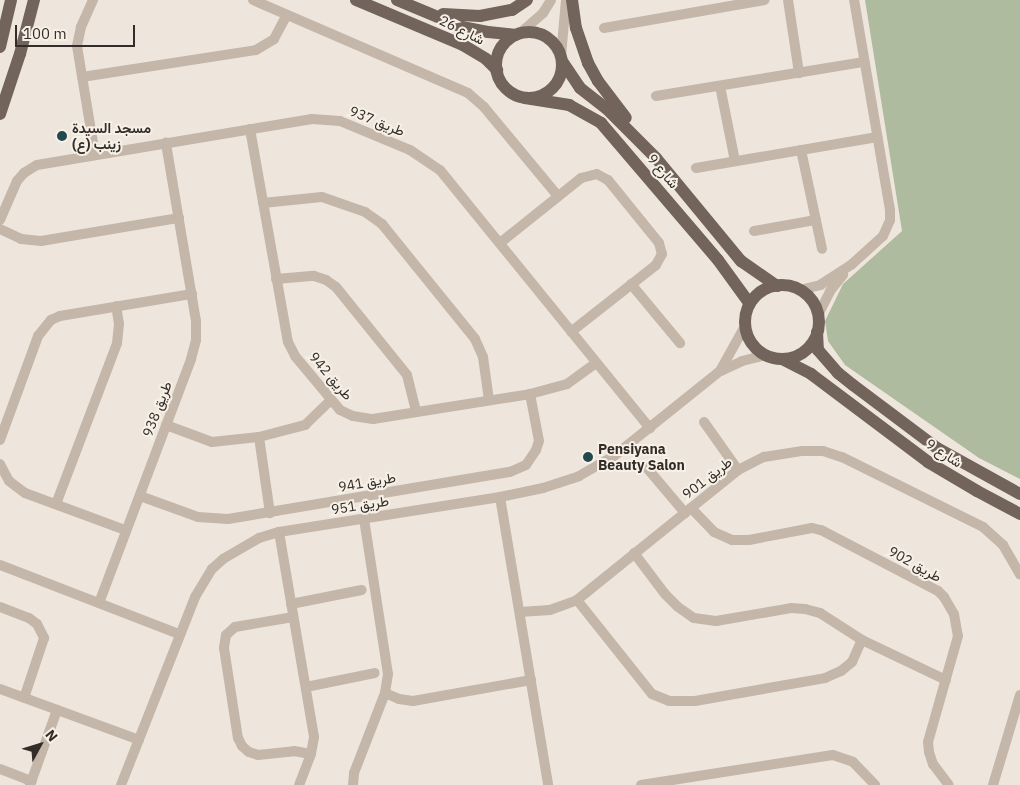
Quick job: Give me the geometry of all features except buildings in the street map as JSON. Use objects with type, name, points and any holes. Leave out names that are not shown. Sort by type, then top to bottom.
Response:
[{"type":"main road","points":[[0,47],[11,0]]},
{"type":"main road","points":[[0,114],[20,54],[34,0]]},
{"type":"main road","name":"شارع 26","points":[[356,0],[463,45],[486,59],[497,70]]},
{"type":"main road","name":"شارع 26","points":[[397,0],[475,30],[517,34]]},
{"type":"main road","points":[[422,11],[458,16],[480,16],[512,10],[527,0]]},
{"type":"main road","points":[[572,0],[576,28],[588,63],[598,82],[656,158]]},
{"type":"main road","points":[[517,34],[540,34],[556,46],[562,59],[562,71],[552,89],[535,98],[517,96],[504,86],[497,70],[498,53],[509,39],[517,34]]},
{"type":"main road","name":"شارع 9","points":[[562,59],[580,88],[606,108],[656,158],[741,261],[765,280],[778,286]]},
{"type":"main road","name":"شارع 9","points":[[525,98],[569,106],[601,124],[718,260],[750,304]]},
{"type":"main road","points":[[778,286],[799,290],[811,300],[818,315],[817,332],[808,349],[792,358],[782,359],[766,355],[752,343],[746,326],[746,315],[750,304],[762,292],[778,286]]},
{"type":"main road","name":"شارع 9","points":[[817,332],[818,350],[838,373],[937,448],[1020,494]]},
{"type":"main road","name":"شارع 9","points":[[782,359],[811,374],[928,462],[1020,514]]},
{"type":"main road","points":[[987,475],[1020,484]]},
{"type":"main road","points":[[995,501],[1020,525]]},
{"type":"street","points":[[93,0],[78,40],[94,155]]},
{"type":"street","points":[[252,0],[468,93],[484,106],[558,196]]},
{"type":"street","points":[[517,34],[543,13],[552,0]]},
{"type":"street","points":[[562,59],[566,0]]},
{"type":"street","points":[[604,28],[711,5],[765,0]]},
{"type":"street","points":[[788,0],[800,73]]},
{"type":"street","points":[[818,315],[830,291],[851,265],[883,236],[890,220],[854,0]]},
{"type":"street","points":[[82,77],[256,50],[274,39],[287,15]]},
{"type":"street","points":[[656,96],[864,62]]},
{"type":"street","points":[[720,86],[735,161]]},
{"type":"street","name":"طريق 937","points":[[0,220],[17,181],[28,170],[42,163],[312,119],[334,119],[410,150],[440,170],[650,428]]},
{"type":"street","name":"طريق 942","points":[[250,129],[286,334],[291,349],[331,400],[346,413],[366,419],[530,394],[567,384],[596,362]]},
{"type":"street","points":[[696,168],[877,137]]},
{"type":"street","name":"طريق 938","points":[[99,603],[194,350],[196,330],[192,294],[166,143]]},
{"type":"street","points":[[801,150],[822,249]]},
{"type":"street","points":[[500,243],[587,175],[597,174],[608,180],[659,243],[662,250],[656,265],[571,332]]},
{"type":"street","points":[[263,203],[322,197],[365,212],[382,224],[475,339],[483,357],[489,400]]},
{"type":"street","points":[[0,229],[21,239],[41,241],[179,218]]},
{"type":"street","points":[[754,231],[816,220]]},
{"type":"street","points":[[799,290],[820,285],[851,265]]},
{"type":"street","points":[[276,279],[314,276],[326,280],[336,287],[403,368],[412,388],[416,412]]},
{"type":"street","points":[[631,284],[680,343]]},
{"type":"street","points":[[0,440],[43,327],[60,316],[192,294]]},
{"type":"street","points":[[56,504],[117,343],[119,324],[116,306]]},
{"type":"street","name":"طريق 951","points":[[720,372],[746,326]]},
{"type":"street","name":"طريق 951","points":[[121,785],[195,597],[212,569],[234,551],[259,538],[279,532],[500,497],[542,488],[579,476],[614,456],[720,372],[742,361],[766,355]]},
{"type":"street","name":"طريق 941","points":[[140,496],[188,514],[208,519],[228,519],[518,470],[532,458],[538,441],[530,394]]},
{"type":"street","points":[[166,426],[212,442],[259,437],[304,425],[331,400]]},
{"type":"street","points":[[704,422],[738,470]]},
{"type":"street","points":[[259,437],[270,513]]},
{"type":"street","name":"طريق 901","points":[[520,612],[550,610],[577,600],[738,470],[764,457],[785,453],[814,451],[833,453],[983,527],[1003,544],[1020,574]]},
{"type":"street","points":[[0,464],[4,473],[16,488],[126,530]]},
{"type":"street","name":"طريق 902","points":[[647,468],[688,510],[714,532],[732,540],[749,540],[812,528],[821,530],[938,591],[954,614],[958,636],[928,742],[928,752],[933,764],[949,785]]},
{"type":"street","points":[[500,497],[548,785]]},
{"type":"street","points":[[353,785],[354,773],[385,694],[388,667],[364,518]]},
{"type":"street","points":[[279,532],[314,737],[311,754],[299,785]]},
{"type":"street","points":[[634,553],[665,594],[678,607],[694,618],[716,621],[791,608],[806,609],[820,613],[862,640],[946,680]]},
{"type":"street","points":[[0,565],[179,634]]},
{"type":"street","points":[[291,604],[362,590]]},
{"type":"street","points":[[577,600],[652,694],[669,701],[695,700],[824,678],[841,671],[852,662],[862,640]]},
{"type":"street","points":[[0,607],[29,618],[37,624],[44,638],[24,698]]},
{"type":"street","points":[[293,618],[235,627],[226,635],[224,648],[238,738],[242,746],[249,752],[258,755],[294,751],[311,754]]},
{"type":"street","points":[[306,686],[375,673]]},
{"type":"street","points":[[385,694],[413,701],[531,680]]},
{"type":"street","points":[[0,689],[139,740]]},
{"type":"street","points":[[993,785],[1020,695]]},
{"type":"street","points":[[0,769],[31,783],[57,710]]},
{"type":"street","points":[[641,785],[833,755],[853,762],[875,785]]},
{"type":"green space","points":[[865,0],[1020,0],[1020,479],[979,458],[845,365],[828,341],[825,321],[843,284],[902,231]]},
{"type":"place","name":"مسجد السيدة زينب (ع)","points":[[62,136]]},
{"type":"place","name":"Pensiyana Beauty Salon","points":[[588,457]]}]
